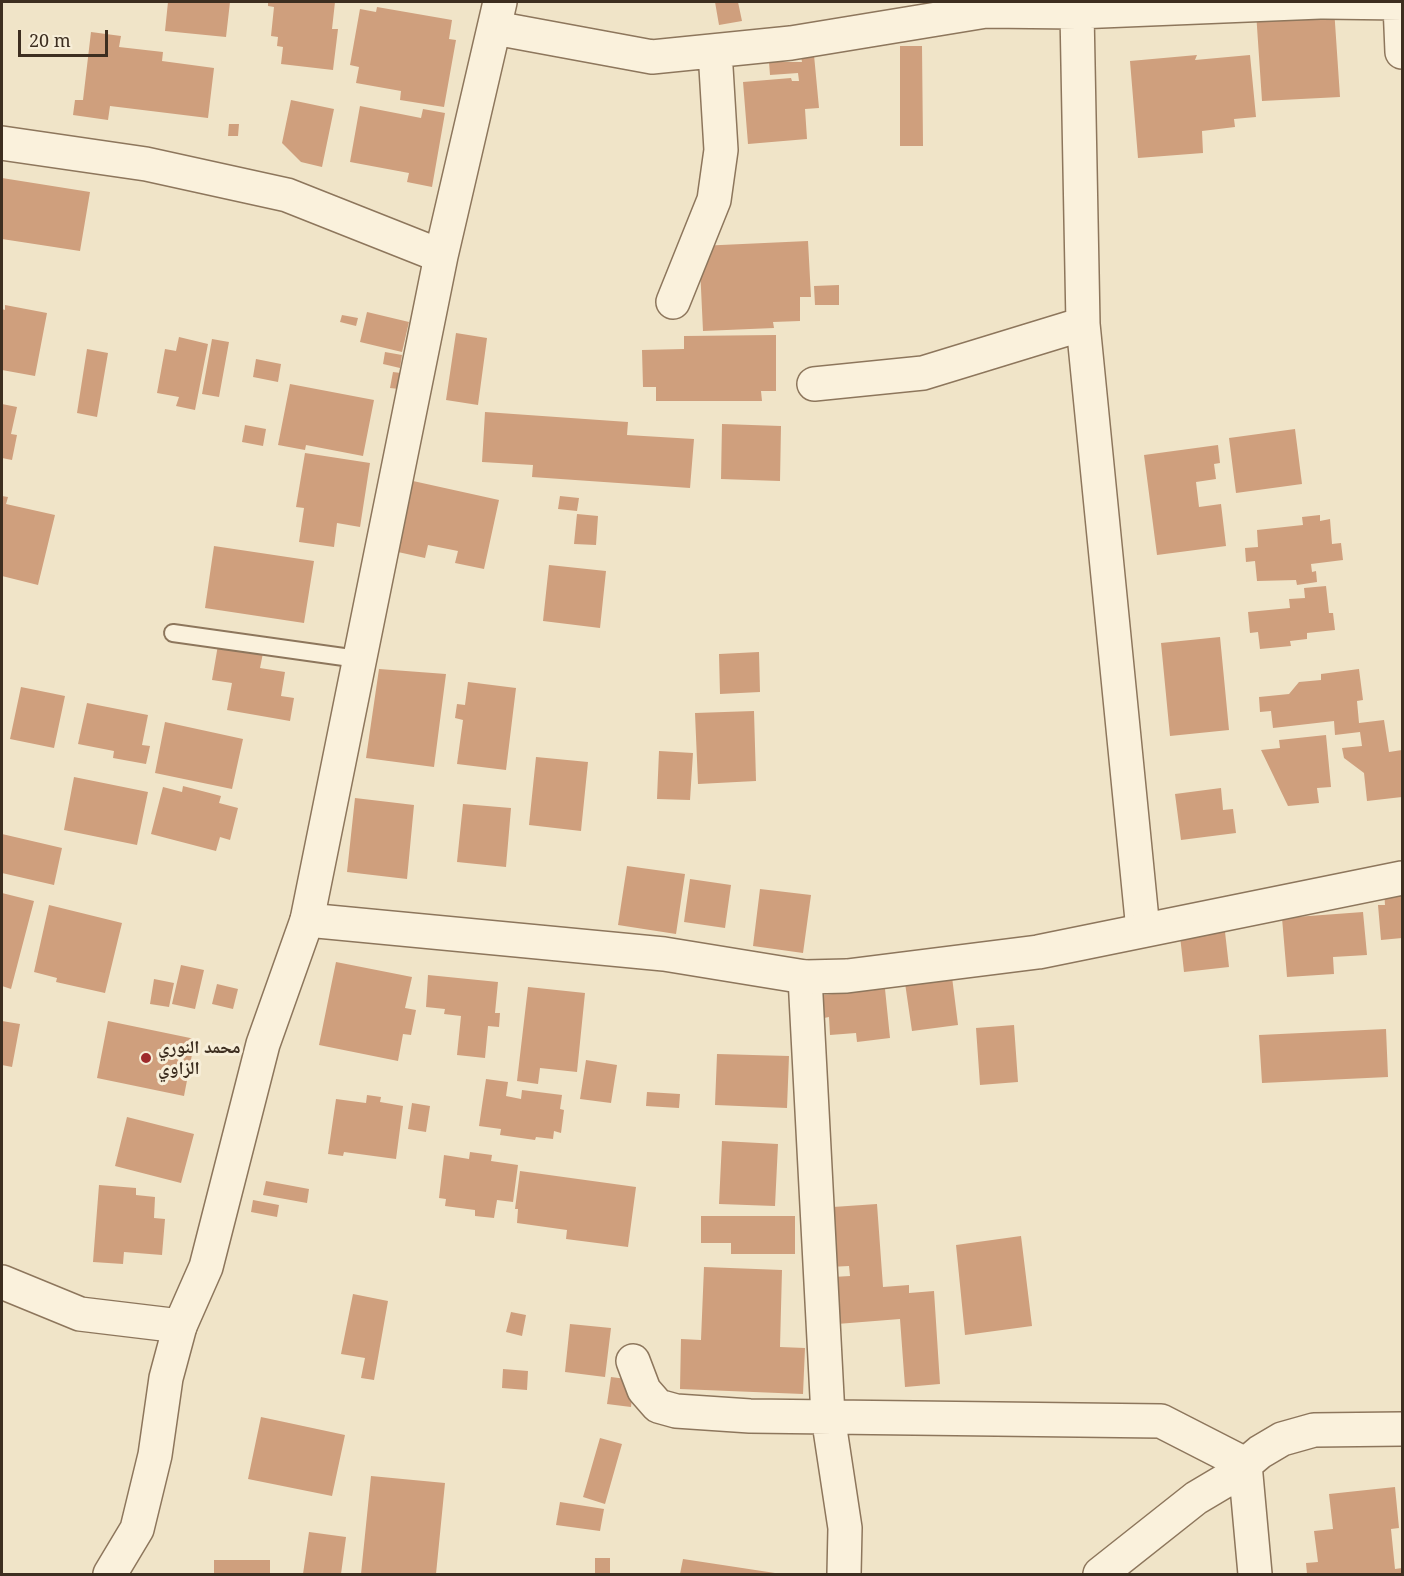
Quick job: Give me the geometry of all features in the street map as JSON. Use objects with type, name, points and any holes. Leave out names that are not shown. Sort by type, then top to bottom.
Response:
[{"type":"street","points":[[110,1575],[137,1529],[155,1455],[166,1378],[180,1326],[206,1267],[264,1044],[307,920],[441,256],[498,15],[652,57],[791,43],[986,11],[1322,2],[1401,4],[1402,52]]},
{"type":"street","points":[[1076,7],[1083,324],[1143,930]]},
{"type":"street","points":[[673,302],[714,200],[721,150],[715,51]]},
{"type":"street","points":[[2,143],[146,164],[287,195],[441,256]]},
{"type":"street","points":[[814,384],[923,373],[1083,324]]},
{"type":"street","points":[[307,920],[664,954],[806,977],[847,976],[1038,952],[1402,878]]},
{"type":"street","points":[[806,977],[828,1416],[845,1528],[844,1575]]},
{"type":"street","points":[[2,1282],[81,1314],[180,1326]]},
{"type":"street","points":[[633,1361],[644,1390],[657,1406],[705,1414],[1161,1421],[1245,1464]]},
{"type":"street","points":[[1100,1575],[1196,1498],[1228,1479],[1260,1452],[1282,1439],[1314,1430],[1402,1429]]},
{"type":"street","points":[[1245,1464],[1255,1575]]},
{"type":"lane","points":[[173,633],[358,659]]},
{"type":"building","points":[[168,2],[230,2],[226,37],[165,31]]},
{"type":"building","points":[[268,2],[335,2],[332,29],[338,29],[333,70],[281,64],[283,47],[277,46],[278,37],[271,36],[274,7],[268,6]]},
{"type":"building","points":[[715,2],[738,2],[742,21],[719,25]]},
{"type":"building","points":[[377,7],[452,20],[449,39],[456,40],[444,107],[400,100],[401,91],[356,83],[359,67],[350,65],[360,9],[376,12]]},
{"type":"building","points":[[1334,8],[1340,97],[1262,101],[1256,12]]},
{"type":"building","points":[[91,32],[121,36],[119,47],[163,52],[162,61],[214,68],[208,118],[110,106],[108,120],[73,115],[75,100],[83,100]]},
{"type":"building","points":[[900,46],[922,46],[923,146],[900,146]]},
{"type":"building","points":[[814,55],[819,108],[805,109],[807,139],[748,144],[743,82],[791,78],[792,81],[799,81],[798,73],[770,75],[769,62],[802,62],[801,56]]},
{"type":"building","points":[[1197,55],[1195,60],[1250,55],[1256,117],[1234,119],[1235,127],[1202,131],[1203,153],[1138,158],[1130,61]]},
{"type":"building","points":[[291,100],[334,109],[322,167],[301,162],[282,143]]},
{"type":"building","points":[[360,106],[421,118],[423,109],[445,113],[432,187],[407,182],[409,173],[350,162]]},
{"type":"building","points":[[229,124],[239,124],[238,136],[228,136]]},
{"type":"building","points":[[2,178],[90,192],[80,251],[2,239]]},
{"type":"building","points":[[808,241],[811,297],[800,297],[800,321],[773,322],[774,328],[703,331],[699,246]]},
{"type":"building","points":[[839,285],[839,305],[815,305],[814,286]]},
{"type":"building","points":[[5,305],[47,313],[35,376],[2,370],[2,309],[5,310]]},
{"type":"building","points":[[367,312],[409,322],[402,352],[360,342]]},
{"type":"building","points":[[342,315],[358,318],[356,326],[340,322]]},
{"type":"building","points":[[456,333],[487,338],[478,405],[446,400]]},
{"type":"building","points":[[776,335],[776,391],[761,391],[762,401],[656,401],[656,387],[643,387],[642,350],[684,349],[684,336]]},
{"type":"building","points":[[179,337],[208,344],[195,410],[176,406],[179,397],[157,393],[165,349],[176,351]]},
{"type":"building","points":[[212,339],[229,342],[219,397],[202,394]]},
{"type":"building","points":[[87,349],[108,353],[97,417],[77,413]]},
{"type":"building","points":[[385,352],[402,355],[400,368],[383,364]]},
{"type":"building","points":[[256,359],[281,364],[278,382],[253,377]]},
{"type":"building","points":[[393,372],[401,373],[399,389],[390,388]]},
{"type":"building","points":[[290,384],[374,400],[363,456],[306,445],[305,450],[278,445]]},
{"type":"building","points":[[2,404],[17,407],[11,434],[17,435],[12,460],[2,458]]},
{"type":"building","points":[[485,412],[628,422],[627,435],[694,439],[690,488],[532,477],[533,465],[482,462]]},
{"type":"building","points":[[722,424],[781,426],[780,481],[721,479]]},
{"type":"building","points":[[245,425],[266,429],[263,446],[242,442]]},
{"type":"building","points":[[1295,429],[1302,484],[1236,493],[1229,438]]},
{"type":"building","points":[[1218,445],[1220,463],[1214,464],[1216,479],[1196,482],[1199,507],[1221,504],[1226,546],[1157,555],[1144,455]]},
{"type":"building","points":[[305,453],[370,463],[360,527],[337,523],[334,547],[299,542],[304,508],[296,507]]},
{"type":"building","points":[[413,481],[499,500],[484,569],[455,563],[458,551],[428,545],[425,558],[398,552]]},
{"type":"building","points":[[2,496],[8,497],[6,504],[55,515],[38,585],[2,576]]},
{"type":"building","points":[[560,496],[579,498],[577,511],[558,509]]},
{"type":"building","points":[[577,514],[598,516],[596,545],[574,544]]},
{"type":"building","points":[[1320,515],[1320,521],[1330,519],[1332,544],[1341,543],[1343,560],[1311,564],[1312,572],[1316,571],[1317,582],[1297,585],[1296,580],[1257,581],[1255,561],[1246,562],[1245,548],[1258,547],[1257,530],[1303,525],[1302,517]]},
{"type":"building","points":[[214,546],[314,561],[304,623],[205,608]]},
{"type":"building","points":[[549,565],[606,571],[600,628],[543,621]]},
{"type":"building","points":[[1326,586],[1329,613],[1333,613],[1335,630],[1307,633],[1307,639],[1290,641],[1291,646],[1260,649],[1258,632],[1250,633],[1248,612],[1290,608],[1289,599],[1305,598],[1304,588]]},
{"type":"building","points":[[1220,637],[1229,730],[1170,736],[1161,643]]},
{"type":"building","points":[[218,645],[263,653],[260,668],[285,672],[281,696],[294,698],[290,721],[227,710],[232,683],[212,680]]},
{"type":"building","points":[[759,652],[760,692],[720,694],[719,654]]},
{"type":"building","points":[[379,669],[446,674],[434,767],[366,758]]},
{"type":"building","points":[[1359,669],[1363,700],[1357,701],[1359,723],[1384,720],[1389,752],[1402,750],[1402,797],[1367,801],[1364,773],[1344,758],[1342,748],[1362,746],[1360,732],[1335,735],[1334,721],[1273,728],[1271,711],[1260,712],[1259,697],[1289,694],[1299,682],[1321,680],[1321,674]]},
{"type":"building","points":[[468,682],[516,688],[506,770],[457,764],[463,720],[455,718],[457,704],[465,705]]},
{"type":"building","points":[[21,687],[65,696],[54,748],[10,739]]},
{"type":"building","points":[[87,703],[148,715],[142,745],[150,746],[146,764],[113,758],[114,751],[78,744]]},
{"type":"building","points":[[754,711],[756,781],[698,784],[695,713]]},
{"type":"building","points":[[165,722],[243,739],[232,789],[155,773]]},
{"type":"building","points":[[1326,735],[1331,787],[1317,788],[1319,803],[1288,806],[1261,750],[1280,748],[1279,740]]},
{"type":"building","points":[[659,751],[693,753],[690,800],[657,799]]},
{"type":"building","points":[[536,757],[588,762],[581,831],[529,825]]},
{"type":"building","points":[[74,777],[148,792],[137,845],[64,830]]},
{"type":"building","points":[[183,786],[221,796],[219,803],[238,808],[230,840],[220,837],[216,851],[151,834],[163,787],[182,792]]},
{"type":"building","points":[[1221,788],[1223,810],[1233,809],[1236,833],[1181,840],[1175,794]]},
{"type":"building","points":[[355,798],[414,805],[407,879],[347,872]]},
{"type":"building","points":[[463,804],[511,808],[506,867],[457,862]]},
{"type":"building","points":[[2,834],[62,848],[54,885],[2,873]]},
{"type":"building","points":[[627,866],[685,874],[676,934],[618,925]]},
{"type":"building","points":[[690,879],[731,885],[725,928],[684,922]]},
{"type":"building","points":[[760,889],[811,895],[803,953],[753,946]]},
{"type":"building","points":[[1402,890],[1402,938],[1381,940],[1378,905],[1385,905],[1384,891]]},
{"type":"building","points":[[2,893],[34,901],[11,989],[2,986]]},
{"type":"building","points":[[49,905],[122,923],[105,993],[56,982],[57,978],[34,972]]},
{"type":"building","points":[[1363,912],[1367,955],[1333,957],[1334,974],[1287,977],[1282,918]]},
{"type":"building","points":[[1224,923],[1229,967],[1184,972],[1180,936]]},
{"type":"building","points":[[336,962],[412,977],[405,1008],[416,1010],[411,1035],[403,1034],[398,1061],[319,1045]]},
{"type":"building","points":[[181,965],[204,970],[195,1009],[172,1004]]},
{"type":"building","points":[[428,975],[498,982],[495,1013],[500,1013],[499,1027],[488,1026],[485,1058],[457,1055],[461,1016],[444,1014],[445,1009],[426,1007]]},
{"type":"building","points":[[952,977],[958,1025],[912,1031],[905,983]]},
{"type":"building","points":[[154,979],[174,983],[169,1007],[150,1004]]},
{"type":"building","points":[[217,984],[238,989],[233,1009],[212,1004]]},
{"type":"building","points":[[528,987],[585,993],[577,1072],[540,1068],[538,1084],[517,1081]]},
{"type":"building","points":[[885,989],[890,1038],[857,1042],[856,1033],[830,1035],[829,1017],[824,1018],[822,995]]},
{"type":"building","points":[[2,1021],[20,1024],[12,1067],[2,1065]]},
{"type":"building","name":"محمد النوري الزاوي","points":[[108,1021],[195,1039],[184,1096],[97,1078]]},
{"type":"building","points":[[1014,1025],[1018,1082],[980,1085],[976,1028]]},
{"type":"building","points":[[1386,1029],[1388,1077],[1262,1083],[1259,1035]]},
{"type":"building","points":[[717,1054],[789,1056],[787,1108],[715,1105]]},
{"type":"building","points":[[586,1060],[617,1065],[611,1103],[580,1099]]},
{"type":"building","points":[[486,1079],[508,1082],[506,1096],[521,1099],[522,1090],[562,1095],[560,1109],[564,1110],[561,1133],[554,1131],[553,1139],[536,1137],[535,1140],[500,1135],[501,1129],[479,1126]]},
{"type":"building","points":[[647,1092],[680,1094],[679,1108],[646,1106]]},
{"type":"building","points":[[367,1095],[381,1097],[380,1102],[403,1106],[396,1159],[344,1152],[343,1156],[328,1154],[336,1099],[366,1103]]},
{"type":"building","points":[[412,1103],[430,1106],[426,1132],[408,1129]]},
{"type":"building","points":[[127,1117],[194,1134],[181,1183],[115,1166]]},
{"type":"building","points":[[722,1141],[778,1144],[775,1206],[719,1204]]},
{"type":"building","points":[[470,1152],[492,1155],[491,1161],[518,1165],[513,1202],[497,1200],[494,1218],[475,1216],[475,1210],[445,1206],[446,1199],[439,1198],[444,1155],[469,1159]]},
{"type":"building","points":[[520,1171],[636,1187],[628,1247],[566,1239],[567,1230],[517,1223],[518,1209],[515,1209]]},
{"type":"building","points":[[266,1181],[309,1189],[307,1203],[263,1195]]},
{"type":"building","points":[[99,1185],[136,1188],[136,1195],[155,1197],[154,1218],[165,1219],[162,1255],[124,1252],[123,1264],[93,1262]]},
{"type":"building","points":[[253,1200],[279,1205],[277,1217],[251,1212]]},
{"type":"building","points":[[877,1204],[883,1287],[909,1285],[909,1293],[934,1291],[940,1384],[905,1387],[900,1319],[837,1324],[833,1277],[850,1276],[849,1266],[829,1267],[828,1251],[837,1250],[833,1207]]},
{"type":"building","points":[[701,1216],[795,1216],[795,1254],[731,1254],[731,1243],[701,1243]]},
{"type":"building","points":[[1021,1236],[1032,1326],[965,1335],[956,1245]]},
{"type":"building","points":[[704,1267],[782,1270],[780,1347],[805,1348],[803,1394],[680,1389],[681,1339],[701,1340]]},
{"type":"building","points":[[353,1294],[388,1301],[374,1380],[361,1378],[365,1358],[341,1354]]},
{"type":"building","points":[[511,1312],[526,1315],[522,1336],[506,1332]]},
{"type":"building","points":[[570,1324],[611,1328],[605,1377],[565,1372]]},
{"type":"building","points":[[503,1369],[528,1371],[527,1390],[502,1388]]},
{"type":"building","points":[[611,1377],[634,1380],[631,1407],[607,1404]]},
{"type":"building","points":[[261,1417],[345,1435],[332,1496],[248,1479]]},
{"type":"building","points":[[600,1438],[622,1444],[605,1504],[583,1497]]},
{"type":"building","points":[[371,1476],[445,1483],[436,1574],[361,1574]]},
{"type":"building","points":[[1395,1487],[1399,1528],[1391,1529],[1395,1569],[1402,1568],[1402,1574],[1307,1574],[1306,1563],[1318,1562],[1314,1531],[1333,1529],[1329,1494]]},
{"type":"building","points":[[560,1502],[604,1509],[600,1531],[556,1525]]},
{"type":"building","points":[[309,1532],[346,1537],[341,1574],[303,1574]]},
{"type":"building","points":[[595,1558],[610,1558],[610,1574],[595,1574]]},
{"type":"building","points":[[683,1559],[775,1573],[775,1574],[680,1574]]},
{"type":"building","points":[[214,1560],[270,1560],[270,1574],[214,1574]]},
{"type":"place","name":"محمد النوري الزاوي","points":[[146,1058]]}]
